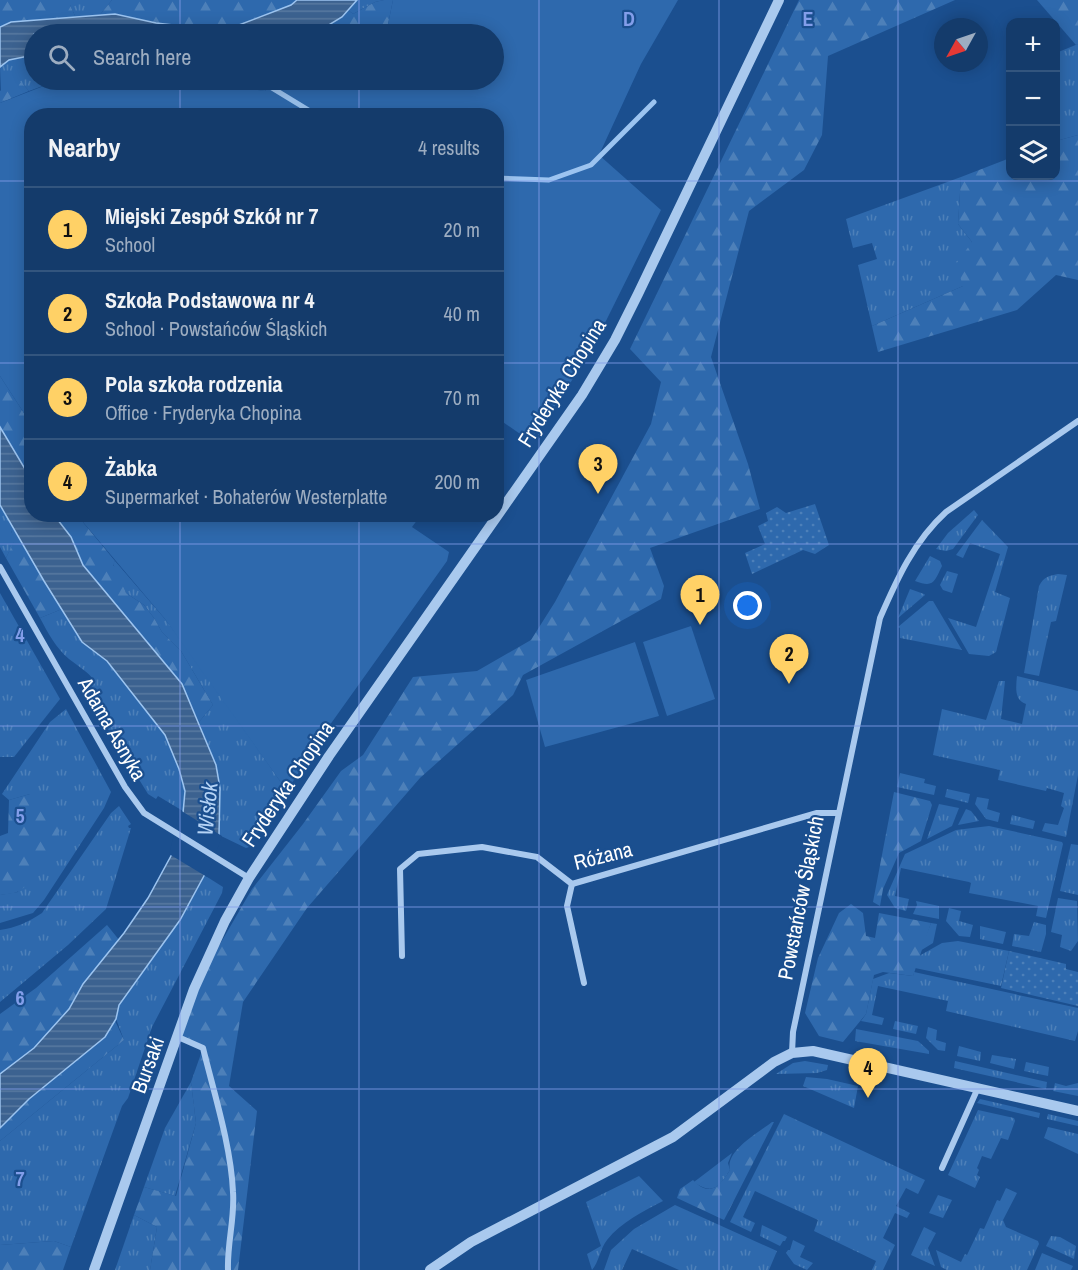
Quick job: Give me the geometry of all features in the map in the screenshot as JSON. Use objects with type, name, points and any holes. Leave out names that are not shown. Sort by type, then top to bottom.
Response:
[{"type":"street","name":"Fryderyka Chopina","points":[[504,506],[582,395],[615,340],[778,0]]},
{"type":"street","name":"Powstańców Śląskich","points":[[792,1053],[793,1032],[880,618],[897,578],[929,528],[946,512],[1078,421]]},
{"type":"street","name":"Fryderyka Chopina","points":[[249,878],[328,756],[493,522]]},
{"type":"street","name":"Adama Asnyka","points":[[0,567],[125,787],[144,813],[249,878]]},
{"type":"street","name":"Różana","points":[[402,956],[399,869],[418,854],[482,847],[537,857],[572,884],[817,813],[838,813]]},
{"type":"street","name":"Bursaki","points":[[94,1270],[194,989],[225,921],[249,878]]},
{"type":"street","points":[[572,884],[567,906],[584,983]]},
{"type":"street","points":[[178,1037],[203,1047],[225,1137],[234,1193],[227,1250],[228,1270]]},
{"type":"street","points":[[430,1270],[480,1237],[673,1137],[774,1062],[792,1053],[813,1051],[977,1090],[1078,1111]]},
{"type":"street","points":[[942,1168],[977,1090]]},
{"type":"green space","points":[[0,0],[70,0],[76,18],[11,22],[0,27]]},
{"type":"green space","points":[[70,0],[112,0],[99,16],[76,18]]},
{"type":"green space","points":[[112,0],[297,0],[291,5],[242,24],[165,24],[115,14],[99,16]]},
{"type":"green space","points":[[357,0],[384,0],[375,2],[353,14],[348,10]]},
{"type":"green space","points":[[393,0],[388,24],[330,24],[348,10],[353,14],[375,2]]},
{"type":"green space","points":[[393,0],[678,0],[641,64],[599,155],[661,210],[601,331],[565,392],[531,439],[504,423],[504,108],[24,108],[24,413],[0,376],[0,103],[33,90],[504,90],[504,24],[388,24]]},
{"type":"green space","points":[[799,0],[955,0],[828,56],[822,135],[804,170],[749,211],[711,357],[748,464],[760,509],[650,548],[664,586],[661,599],[523,675],[513,695],[420,778],[307,908],[243,1002],[229,1086],[257,1111],[238,1270],[150,1270],[157,1227],[134,1215],[144,1187],[176,1196],[196,1123],[191,1082],[203,1048],[178,1037],[194,989],[252,889],[341,771],[363,755],[413,677],[477,671],[531,640],[555,602],[651,424],[661,382],[630,349]]},
{"type":"green space","points":[[1037,0],[1078,0],[1078,44],[1076,45],[1060,27],[1060,18],[1053,18]]},
{"type":"green space","points":[[1078,44],[1078,135],[1060,140],[1060,72],[1060,51]]},
{"type":"green space","points":[[24,57],[24,85],[1,92],[0,67],[9,60]]},
{"type":"green space","points":[[15,80],[23,84],[24,90],[29,91],[0,103],[0,91]]},
{"type":"green space","points":[[1078,135],[1078,280],[1056,275],[1017,310],[878,352],[872,326],[963,286],[956,264],[972,242],[958,224],[961,177],[1006,160],[1006,180],[1060,180],[1060,140]]},
{"type":"green space","points":[[961,177],[958,224],[972,242],[963,286],[872,326],[858,265],[877,259],[872,243],[853,248],[846,219]]},
{"type":"green space","points":[[0,376],[24,413],[24,467],[0,427]]},
{"type":"green space","points":[[815,504],[829,545],[815,554],[803,550],[752,574],[745,553],[765,544],[758,526],[768,521],[766,513],[777,507],[786,513]]},
{"type":"green space","points":[[0,505],[12,526],[11,531],[15,540],[6,558],[0,547]]},
{"type":"green space","points":[[974,510],[978,515],[953,549],[946,551],[936,549],[948,533]]},
{"type":"green space","points":[[982,520],[1008,547],[995,592],[1010,598],[996,652],[989,656],[969,654],[948,618],[976,627],[1000,554],[970,543],[963,558],[956,555]]},
{"type":"green space","points":[[59,522],[83,522],[115,561],[113,565],[125,578],[123,585],[126,593],[144,605],[162,632],[181,651],[213,705],[199,722],[156,653],[83,565],[71,537]]},
{"type":"green space","points":[[83,522],[416,522],[412,527],[449,552],[447,561],[317,743],[287,791],[165,619]]},
{"type":"green space","points":[[12,526],[62,609],[40,618],[6,558],[14,541],[10,527]]},
{"type":"green space","points":[[930,556],[940,561],[942,566],[935,580],[930,584],[915,581]]},
{"type":"green space","points":[[115,561],[188,649],[287,791],[267,823],[263,823],[249,847],[246,848],[219,835],[220,788],[216,765],[199,722],[213,705],[181,651],[162,632],[144,605],[126,593],[113,564]]},
{"type":"green space","points":[[947,571],[958,574],[952,593],[943,590],[940,585]]},
{"type":"green space","points":[[1058,574],[1067,575],[1056,621],[1051,622],[1039,676],[1024,673],[1039,586],[1047,577]]},
{"type":"green space","points":[[910,589],[925,595],[898,618]]},
{"type":"green space","points":[[0,593],[60,699],[14,757],[0,757]]},
{"type":"green space","points":[[929,601],[933,601],[962,650],[900,638],[898,627]]},
{"type":"green space","points":[[62,609],[82,642],[107,661],[165,735],[185,791],[183,811],[158,796],[156,799],[148,794],[92,703],[87,689],[95,681],[86,671],[64,655],[49,635],[40,618]]},
{"type":"green space","points":[[691,626],[715,699],[667,716],[643,642]]},
{"type":"green space","points":[[635,642],[659,716],[545,747],[526,680]]},
{"type":"green space","points":[[1017,676],[1078,691],[1078,775],[1066,837],[1042,831],[1045,823],[1058,825],[1064,808],[1061,806],[1064,793],[998,780],[1000,770],[933,755],[942,709],[986,720],[999,681],[1005,681],[1001,719],[1022,724],[1026,704],[1018,696]]},
{"type":"green space","points":[[66,709],[111,792],[104,808],[44,900],[33,913],[0,923],[0,895],[18,892],[30,794],[9,800],[2,794],[50,722]]},
{"type":"green space","points":[[900,773],[925,779],[924,783],[936,786],[934,795],[897,787]]},
{"type":"green space","points":[[947,789],[970,794],[968,803],[945,797]]},
{"type":"green space","points":[[894,792],[930,801],[932,805],[921,841],[899,853],[883,889],[880,906],[873,902]]},
{"type":"green space","points":[[30,794],[61,827],[45,862],[34,879],[17,892],[0,895],[0,836],[8,833],[9,800]]},
{"type":"green space","points":[[977,797],[989,799],[987,809],[1000,813],[998,822],[986,819],[975,804]]},
{"type":"green space","points":[[939,804],[959,808],[952,826],[927,839]]},
{"type":"green space","points":[[119,806],[131,824],[128,826],[131,828],[106,909],[68,945],[0,1002],[0,930],[22,924],[42,913],[111,813]]},
{"type":"green space","points":[[966,809],[971,811],[979,821],[958,825]]},
{"type":"green space","points":[[1012,815],[1035,821],[1033,829],[1010,824]]},
{"type":"green space","points":[[989,826],[1062,842],[1046,918],[1036,916],[1038,906],[969,893],[971,883],[969,882],[901,868],[895,896],[909,899],[906,911],[895,908],[887,895],[905,854],[956,830]]},
{"type":"green space","points":[[1071,844],[1078,845],[1078,895],[1060,891]]},
{"type":"green space","points":[[204,875],[223,887],[222,893],[152,1027],[128,1098],[122,1106],[71,1247],[54,1241],[0,1245],[0,1141],[124,1040],[116,1019],[119,1005],[180,920]]},
{"type":"green space","points":[[1058,898],[1077,901],[1078,941],[1071,951],[1060,947],[1062,935],[1051,932]]},
{"type":"green space","points":[[916,901],[939,906],[939,919],[913,914],[917,905]]},
{"type":"green space","points":[[851,904],[863,913],[866,936],[875,938],[879,913],[931,923],[913,976],[883,972],[874,975],[866,1014],[843,1042],[819,1036],[805,1013],[818,958],[839,913]]},
{"type":"green space","points":[[949,908],[961,911],[959,921],[973,925],[970,937],[959,936],[946,921]]},
{"type":"green space","points":[[1034,922],[1046,925],[1041,952],[1012,946],[1014,934],[1029,936]]},
{"type":"green space","points":[[931,923],[937,924],[933,943],[920,951]]},
{"type":"green space","points":[[107,925],[124,946],[97,982],[124,1040],[0,1141],[0,1014],[36,988]]},
{"type":"green space","points":[[980,926],[1006,932],[1003,944],[980,939]]},
{"type":"green space","points":[[958,941],[1009,951],[1001,986],[915,968],[919,956],[942,943]]},
{"type":"green space","points":[[1009,951],[1066,964],[1066,969],[1078,972],[1078,1006],[1001,988]]},
{"type":"green space","points":[[914,972],[1078,1008],[1078,1031],[1075,1041],[946,1011],[948,1001],[878,986],[872,1015],[884,1018],[882,1025],[861,1021],[866,1014],[873,979],[889,973],[913,976]]},
{"type":"green space","points":[[895,1021],[918,1026],[916,1034],[893,1029]]},
{"type":"green space","points":[[928,1027],[937,1030],[936,1040],[946,1043],[945,1051],[938,1050],[926,1038]]},
{"type":"green space","points":[[856,1029],[918,1041],[929,1051],[929,1054],[855,1041]]},
{"type":"green space","points":[[959,1046],[981,1052],[980,1061],[957,1056]]},
{"type":"green space","points":[[992,1055],[1016,1059],[1014,1069],[990,1063]]},
{"type":"green space","points":[[805,1061],[828,1065],[827,1070],[817,1073],[776,1074],[793,1063]]},
{"type":"green space","points":[[955,1061],[1047,1082],[1046,1089],[954,1068]]},
{"type":"green space","points":[[1026,1062],[1049,1067],[1048,1076],[1024,1071]]},
{"type":"green space","points":[[806,1077],[858,1086],[854,1108],[803,1086]]},
{"type":"green space","points":[[191,1082],[196,1123],[175,1196],[144,1187],[165,1128]]},
{"type":"green space","points":[[1055,1083],[1066,1086],[1078,1083],[1078,1096],[1053,1091]]},
{"type":"green space","points":[[980,1099],[1040,1113],[1039,1118],[977,1103]]},
{"type":"green space","points":[[978,1110],[1014,1118],[1015,1121],[1008,1140],[1001,1138],[991,1159],[982,1156],[977,1168],[979,1170],[977,1175],[980,1177],[975,1188],[948,1175]]},
{"type":"green space","points":[[784,1114],[925,1180],[918,1194],[906,1188],[896,1206],[910,1213],[907,1218],[895,1213],[883,1238],[895,1245],[883,1270],[872,1270],[876,1261],[814,1231],[818,1220],[755,1191],[743,1217],[755,1223],[751,1232],[730,1222]]},
{"type":"green space","points":[[1048,1114],[1078,1121],[1078,1126],[1047,1119]]},
{"type":"green space","points":[[774,1122],[724,1220],[677,1198],[680,1189],[693,1180],[710,1189],[718,1185],[730,1170],[732,1156],[737,1149]]},
{"type":"green space","points":[[1048,1127],[1078,1134],[1078,1154],[1044,1138]]},
{"type":"green space","points":[[732,1153],[728,1163],[730,1170],[719,1185],[711,1189],[694,1182]]},
{"type":"green space","points":[[639,1176],[663,1201],[619,1228],[605,1244],[592,1270],[587,1254],[601,1246],[586,1202]]},
{"type":"green space","points":[[1006,1188],[1017,1193],[1003,1220],[1006,1227],[1038,1241],[1039,1244],[1027,1270],[947,1270],[941,1267],[936,1250],[961,1262],[965,1254],[967,1255],[980,1228],[984,1229],[997,1200],[1000,1201]]},
{"type":"green space","points":[[938,1195],[952,1200],[943,1218],[929,1213]]},
{"type":"green space","points":[[675,1205],[777,1251],[769,1270],[679,1270],[632,1249],[622,1270],[604,1270],[611,1250],[634,1229]]},
{"type":"green space","points":[[134,1215],[157,1227],[150,1270],[115,1270]]},
{"type":"green space","points":[[762,1225],[787,1237],[785,1241],[780,1246],[760,1236]]},
{"type":"green space","points":[[924,1227],[936,1233],[928,1248],[935,1266],[911,1255]]},
{"type":"green space","points":[[1051,1236],[1060,1237],[1076,1246],[1074,1259],[1046,1246]]},
{"type":"green space","points":[[793,1240],[805,1246],[800,1257],[813,1263],[807,1270],[794,1264],[786,1253],[790,1250]]},
{"type":"green space","points":[[54,1241],[71,1247],[63,1270],[0,1270],[0,1245]]},
{"type":"green space","points":[[1042,1253],[1073,1266],[1071,1270],[1035,1270]]},
{"type":"water","points":[[297,0],[357,0],[342,17],[330,24],[242,24],[291,5]]},
{"type":"water","points":[[115,14],[165,24],[24,24],[24,57],[9,60],[0,67],[0,27],[11,22]]},
{"type":"water","name":"Wisłok","points":[[0,427],[24,467],[24,522],[59,522],[71,537],[83,565],[182,684],[216,765],[220,788],[219,835],[205,874],[180,920],[119,1005],[116,1019],[105,1037],[29,1099],[0,1128],[0,1074],[34,1048],[69,1009],[83,984],[124,933],[148,898],[172,854],[183,813],[185,791],[165,735],[107,661],[82,642],[0,505]]},
{"type":"pier","points":[[180,810],[222,836],[207,877],[169,854]]},
{"type":"waterway","points":[[275,90],[305,108]]},
{"type":"waterway","points":[[504,178],[549,180],[591,165],[654,102]]},
{"type":"place","name":"Pola szkoła rodzenia","points":[[598,494]]},
{"type":"place","name":"Miejski Zespół Szkół nr 7","points":[[700,625]]},
{"type":"place","name":"Szkoła Podstawowa nr 4","points":[[789,684]]},
{"type":"place","name":"Żabka","points":[[868,1098]]}]
